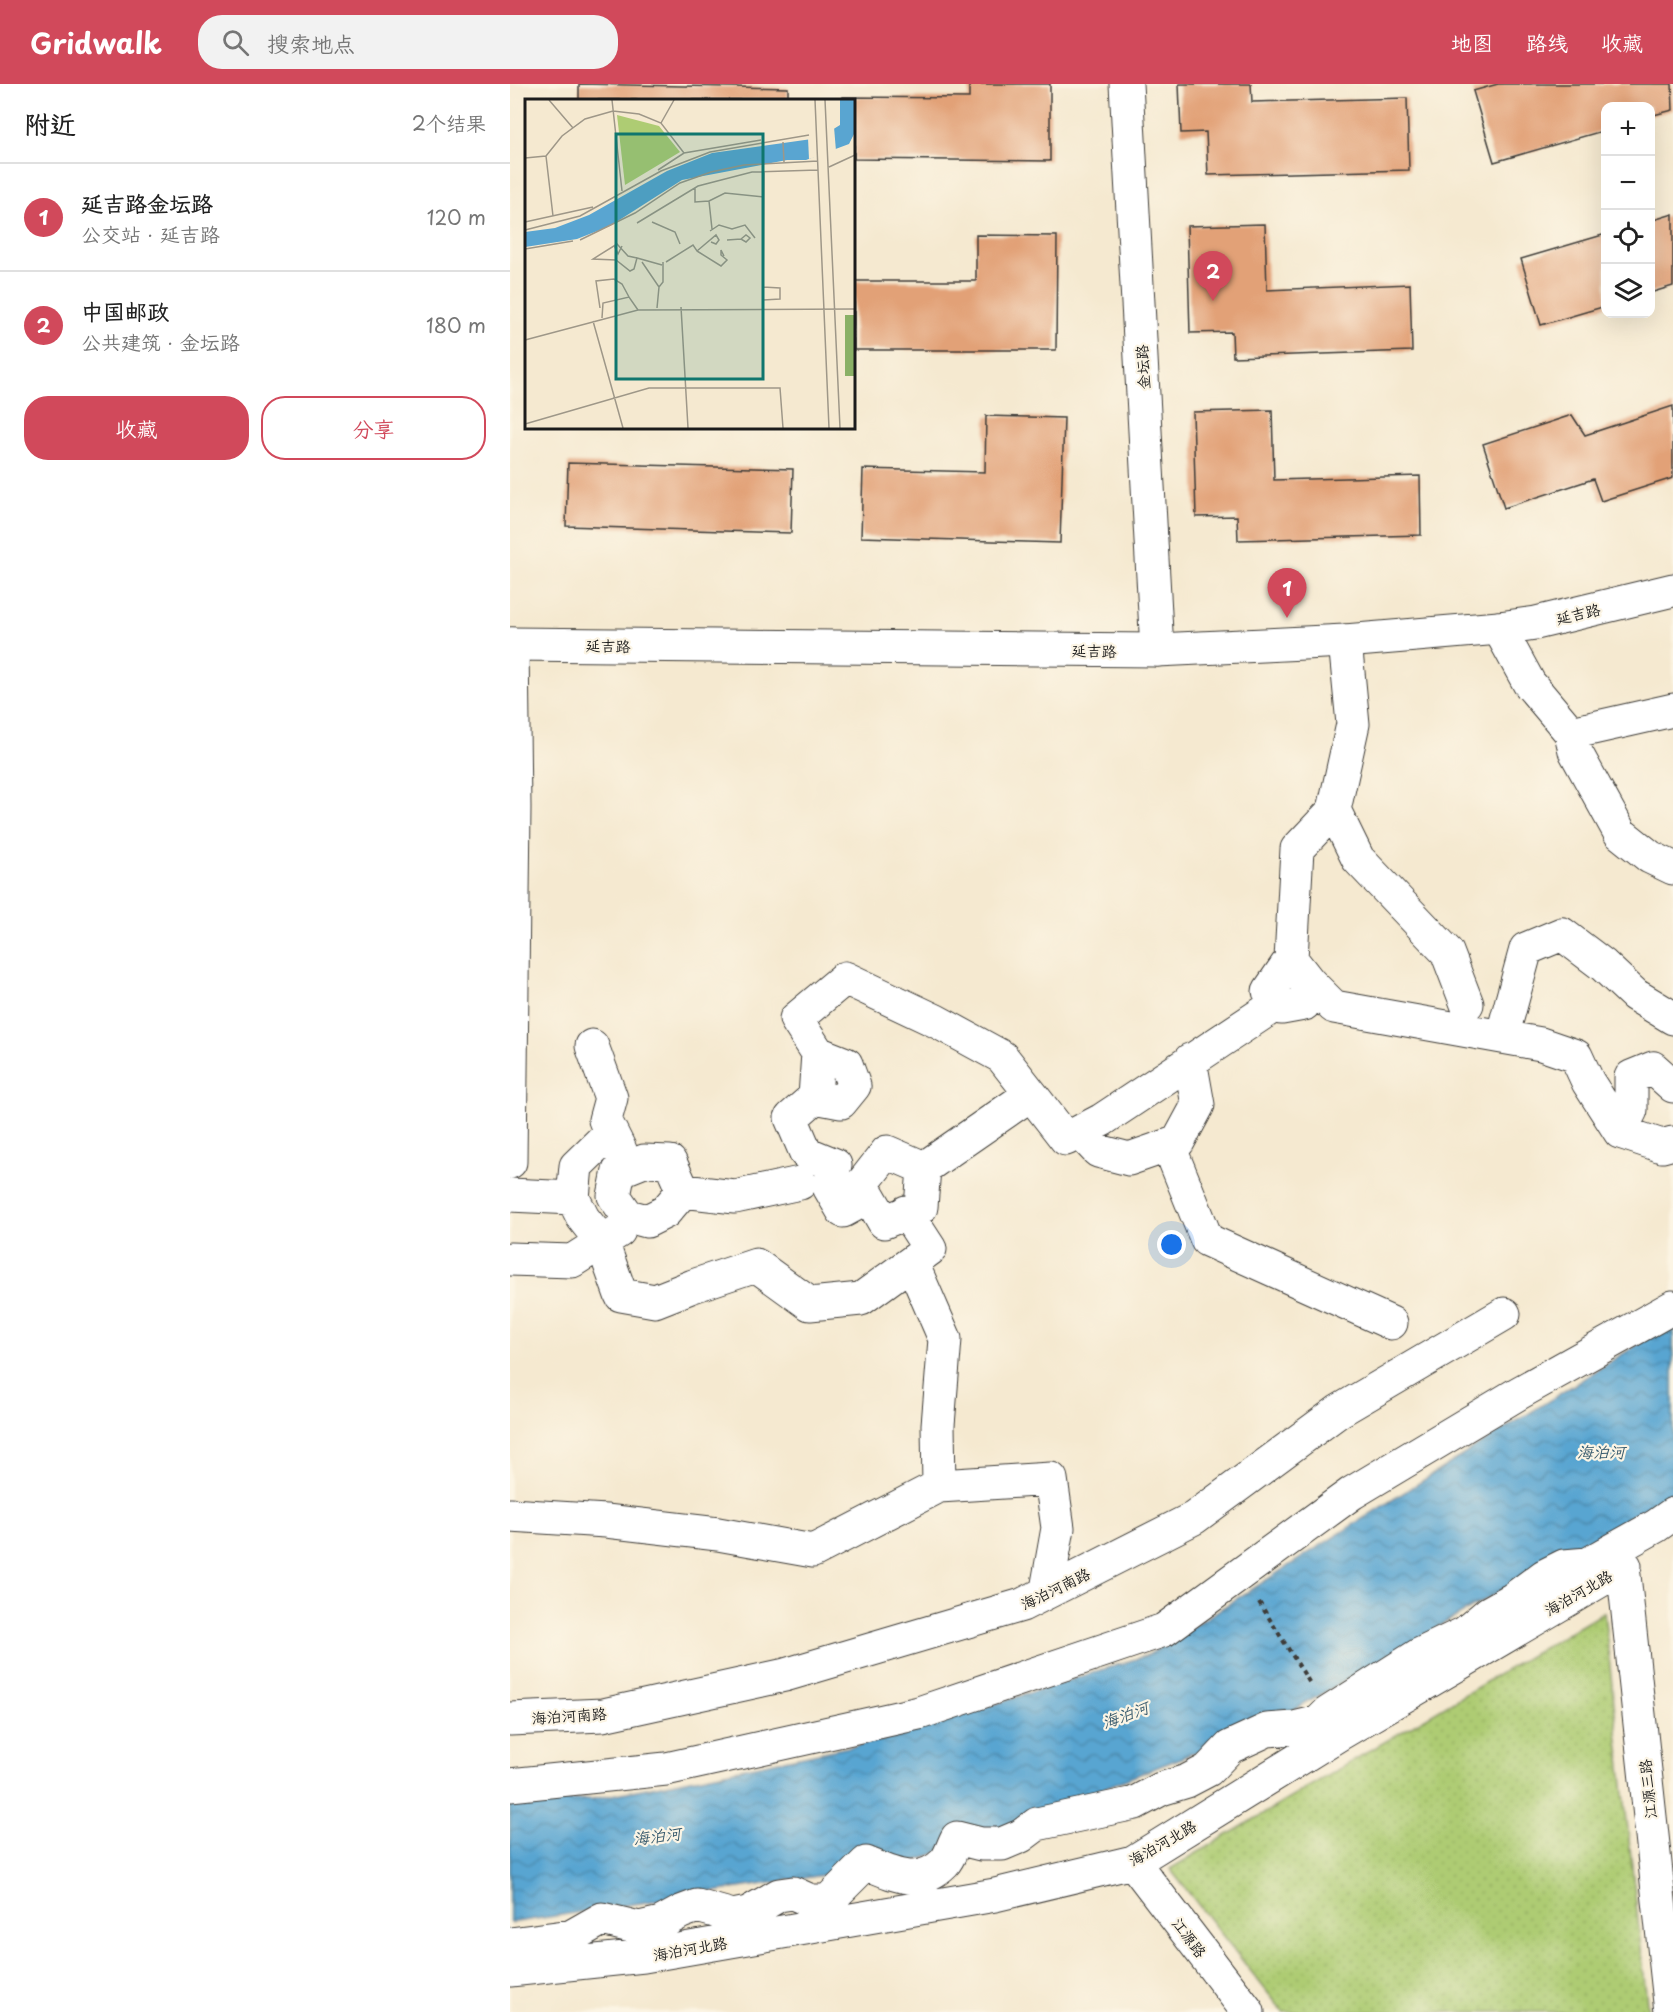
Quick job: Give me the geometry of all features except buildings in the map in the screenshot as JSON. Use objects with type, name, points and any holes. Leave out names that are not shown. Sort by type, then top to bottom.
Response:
[{"type":"street","name":"金坛路","points":[[1126,84],[1157,650]]},
{"type":"street","name":"延吉路","points":[[511,644],[1157,650],[1345,641],[1499,628],[1536,623],[1673,590]]},
{"type":"street","points":[[1499,628],[1529,683],[1571,733],[1575,751],[1620,833],[1650,857],[1673,868]]},
{"type":"street","points":[[1345,641],[1353,724],[1334,810],[1297,849],[1300,971],[1334,1007],[1541,1044],[1576,1056],[1588,1082],[1620,1132],[1662,1146],[1673,1143]]},
{"type":"street","points":[[510,1162],[511,644]]},
{"type":"street","points":[[1571,733],[1673,710]]},
{"type":"street","points":[[1334,810],[1358,859],[1447,952],[1467,1004]]},
{"type":"street","points":[[1502,1037],[1526,949],[1562,934],[1603,965],[1635,995],[1673,1018]]},
{"type":"street","points":[[869,1197],[843,1211],[812,1174],[791,1118],[815,1097],[841,1102],[854,1086],[846,1064],[818,1053],[796,1019],[845,978],[936,1021],[1002,1057],[1066,1139],[1101,1120],[1278,1003],[1269,991],[1300,971]]},
{"type":"street","points":[[592,1046],[611,1098],[605,1120],[629,1167]]},
{"type":"street","points":[[1080,1132],[1098,1151],[1129,1159],[1178,1142],[1198,1105],[1190,1060]]},
{"type":"street","points":[[1620,1132],[1631,1110],[1631,1077],[1653,1068],[1673,1086]]},
{"type":"street","points":[[924,1167],[1031,1094]]},
{"type":"street","points":[[611,1132],[576,1166],[573,1198],[583,1218],[602,1242],[621,1295],[655,1301],[756,1265],[810,1304],[861,1299],[930,1249],[906,1212]]},
{"type":"street","points":[[1169,1146],[1207,1240],[1391,1323]]},
{"type":"street","points":[[887,1152],[924,1167],[921,1207],[884,1222],[862,1184],[887,1152]]},
{"type":"street","points":[[644,1161],[670,1162],[683,1191],[665,1212],[647,1221],[628,1216],[614,1196],[619,1171],[644,1161]]},
{"type":"street","points":[[683,1191],[735,1197],[812,1174]]},
{"type":"street","points":[[510,1195],[573,1198]]},
{"type":"street","points":[[510,1259],[572,1261],[637,1218]]},
{"type":"street","points":[[912,1263],[945,1339],[938,1425],[939,1486]]},
{"type":"street","points":[[510,1785],[666,1769],[919,1713],[1164,1630],[1352,1493],[1519,1394],[1673,1307]]},
{"type":"street","name":"海泊河南路","points":[[510,1719],[603,1715],[785,1675],[1022,1605],[1194,1518],[1339,1411],[1504,1314]]},
{"type":"street","points":[[510,1515],[606,1521],[718,1534],[813,1551],[939,1486],[1050,1479],[1058,1528],[1048,1584],[1049,1591]]},
{"type":"street","points":[[510,1944],[572,1936],[602,1919],[639,1928],[661,1923],[697,1906],[733,1916],[740,1915],[748,1913],[779,1895],[793,1893],[811,1901],[828,1901],[866,1863],[908,1878],[929,1873],[945,1862],[957,1838],[981,1844],[1002,1844],[1021,1836],[1037,1824],[1135,1803],[1161,1789],[1187,1781],[1208,1770],[1230,1747],[1267,1730],[1294,1728],[1319,1722],[1328,1713],[1419,1655],[1465,1633],[1490,1612],[1513,1599],[1544,1576],[1564,1566],[1588,1564],[1673,1514]]},
{"type":"street","name":"海泊河北路","points":[[510,1970],[644,1956],[995,1895],[1133,1862],[1341,1733],[1673,1538]]},
{"type":"street","name":"江源三路","points":[[1623,1566],[1671,2012]]},
{"type":"street","name":"江源路","points":[[1133,1862],[1248,2012]]},
{"type":"path","points":[[1242,1574],[1328,1713]]},
{"type":"green space","points":[[1604,1612],[1648,2012],[1283,2012],[1170,1869]]},
{"type":"water","name":"海泊河","points":[[1673,1322],[1673,1492],[1271,1723],[916,1861],[510,1923],[510,1802],[593,1799],[883,1740],[1148,1655]]},
{"type":"place","name":"中国邮政","points":[[1213,301]]},
{"type":"place","name":"延吉路金坛路","points":[[1287,618]]}]
